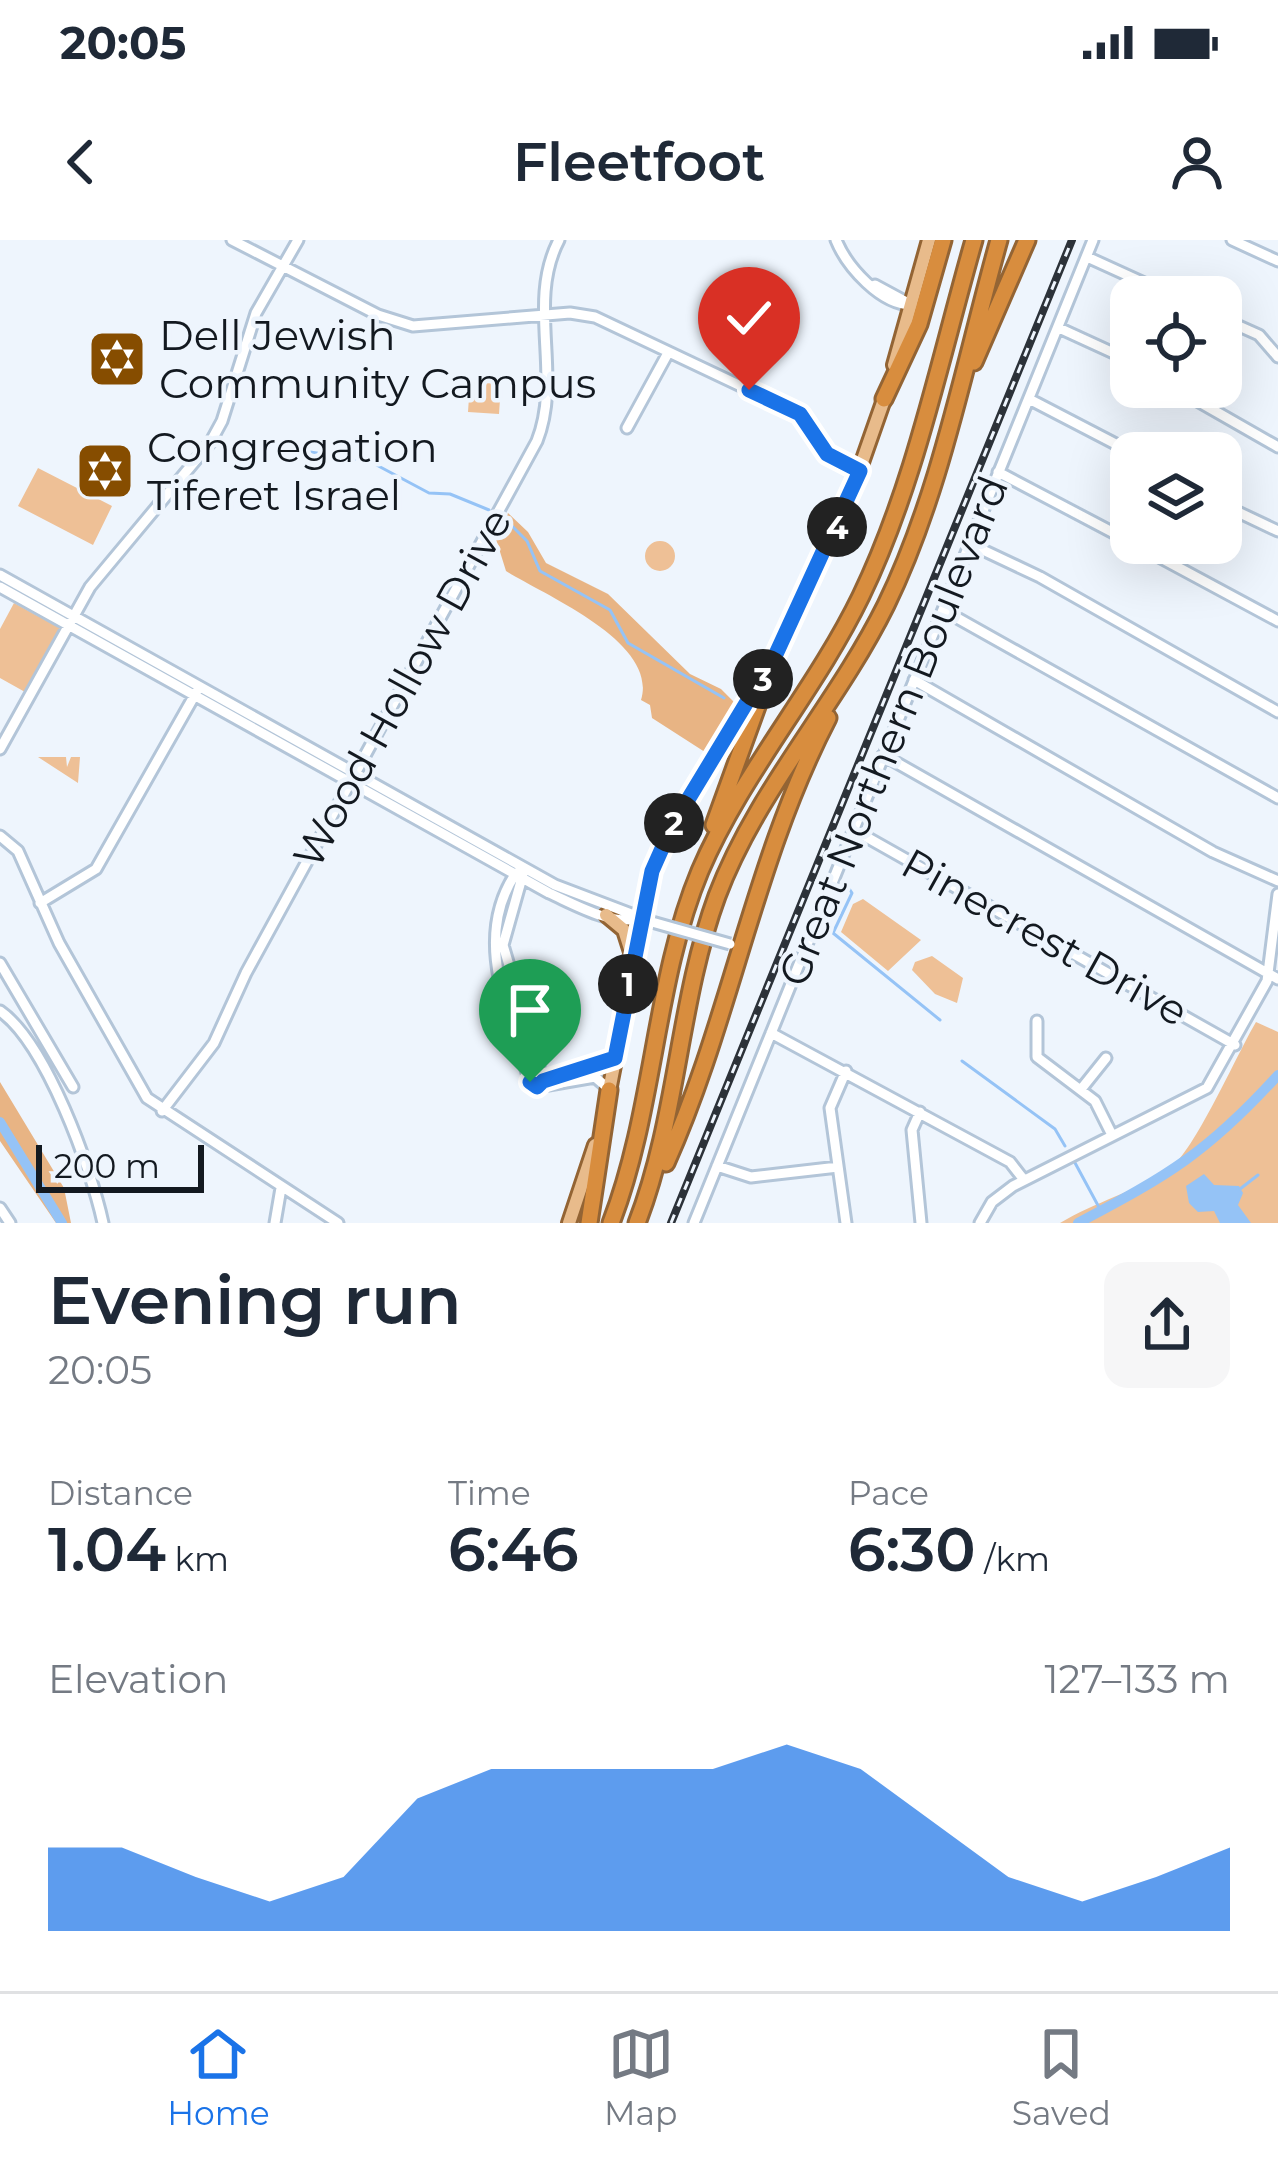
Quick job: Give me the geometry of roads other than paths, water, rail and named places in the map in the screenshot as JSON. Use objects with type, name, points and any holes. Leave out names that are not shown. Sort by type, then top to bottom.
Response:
[{"type":"highway","points":[[884,399],[919,324],[944,240]]},
{"type":"highway","points":[[699,873],[735,803],[847,624],[875,565],[978,240]]},
{"type":"highway","points":[[615,1223],[641,1165],[682,956],[705,880],[732,824],[833,662],[881,570],[912,485],[978,240]]},
{"type":"highway","points":[[633,1223],[694,1096],[735,946],[794,785],[917,529],[995,240]]},
{"type":"highway","points":[[633,1223],[660,1128],[692,954],[710,897],[741,827],[842,667],[890,574],[921,488],[995,240]]},
{"type":"highway","points":[[950,412],[962,398],[1027,240]]},
{"type":"highway","points":[[647,1197],[672,1109],[700,952],[722,883],[755,818],[863,648]]},
{"type":"highway","points":[[645,1119],[677,948],[776,654]]},
{"type":"highway","points":[[615,1223],[662,1068]]},
{"type":"highway","points":[[589,1223],[609,1090]]},
{"type":"main road","points":[[569,1223],[609,1090],[632,964],[672,826],[776,654],[860,471],[928,240]]},
{"type":"main road","points":[[606,915],[627,935],[632,964]]},
{"type":"street","points":[[232,240],[378,314],[413,326],[596,317],[800,414],[827,454],[860,471]]},
{"type":"street","points":[[0,749],[90,587],[210,443],[256,314],[298,240]]},
{"type":"street","name":"Wood Hollow Drive","points":[[162,1111],[214,1043],[246,973],[537,441],[551,388],[547,274],[559,240]]},
{"type":"street","points":[[836,240],[852,267],[911,305]]},
{"type":"street","name":"Great Northern Boulevard","points":[[694,1223],[1093,240]]},
{"type":"street","points":[[1232,240],[1278,261]]},
{"type":"street","points":[[1087,257],[1129,276]]},
{"type":"street","points":[[1059,328],[1110,352]]},
{"type":"street","points":[[1242,328],[1258,335],[1278,358]]},
{"type":"street","points":[[627,428],[668,353]]},
{"type":"street","points":[[1029,399],[1110,441]]},
{"type":"street","points":[[1210,408],[1278,447]]},
{"type":"street","points":[[998,472],[1110,531]]},
{"type":"street","points":[[1242,514],[1278,531]]},
{"type":"street","points":[[968,543],[1040,577],[1278,712]]},
{"type":"street","points":[[1173,564],[1278,621]]},
{"type":"street","points":[[0,575],[71,620],[520,874],[606,915],[632,922],[646,920]]},
{"type":"street","points":[[0,587],[71,620]]},
{"type":"street","points":[[943,610],[1278,798]]},
{"type":"street","points":[[914,680],[1213,852],[1278,881]]},
{"type":"street","points":[[40,904],[96,869],[197,691]]},
{"type":"street","points":[[883,755],[1274,976]]},
{"type":"street","name":"Pinecrest Drive","points":[[854,830],[1235,1045]]},
{"type":"street","points":[[0,836],[18,851],[40,904],[136,1082],[162,1111],[338,1223]]},
{"type":"street","points":[[520,874],[646,920],[735,946]]},
{"type":"street","points":[[520,874],[494,918],[530,1082],[595,1077],[609,1090]]},
{"type":"street","points":[[980,1223],[997,1197],[1024,1180],[1202,1092],[1274,976],[1278,894]]},
{"type":"street","points":[[0,963],[73,1087]]},
{"type":"street","points":[[0,1011],[17,1026],[76,1132],[92,1170],[103,1223]]},
{"type":"street","points":[[1037,1021],[1037,1057],[1082,1088],[1112,1135]]},
{"type":"street","points":[[771,1033],[1010,1162],[1024,1180]]},
{"type":"street","points":[[540,1084],[615,1058]]},
{"type":"street","points":[[1082,1088],[1106,1058]]},
{"type":"street","points":[[846,1071],[830,1108],[846,1223]]},
{"type":"street","points":[[920,1112],[912,1130],[921,1223]]},
{"type":"street","points":[[717,1166],[751,1177],[838,1167]]},
{"type":"street","points":[[275,1223],[280,1188]]},
{"type":"street","points":[[0,1208],[10,1223]]},
{"type":"water","points":[[1204,1174],[1214,1185],[1239,1186],[1243,1193],[1238,1205],[1251,1223],[1220,1223],[1214,1211],[1198,1212],[1189,1203],[1186,1186]]},
{"type":"waterway","points":[[297,450],[369,461],[429,493],[450,494],[489,510]]},
{"type":"waterway","points":[[507,521],[527,541],[540,571],[610,610],[628,643],[724,698]]},
{"type":"waterway","points":[[848,887],[852,893],[833,933],[940,1020]]},
{"type":"waterway","points":[[962,1061],[1055,1129],[1065,1146]]},
{"type":"waterway","points":[[1078,1223],[1186,1160],[1278,1075]]},
{"type":"waterway","points":[[0,1122],[62,1223]]},
{"type":"waterway","points":[[1074,1161],[1101,1211]]},
{"type":"waterway","points":[[1240,1189],[1258,1175]]},
{"type":"railway","points":[[671,1223],[1072,240]]},
{"type":"place","name":"Dell Jewish Community Campus","points":[[117,359]]},
{"type":"place","name":"Congregation Tiferet Israel","points":[[105,471]]}]
